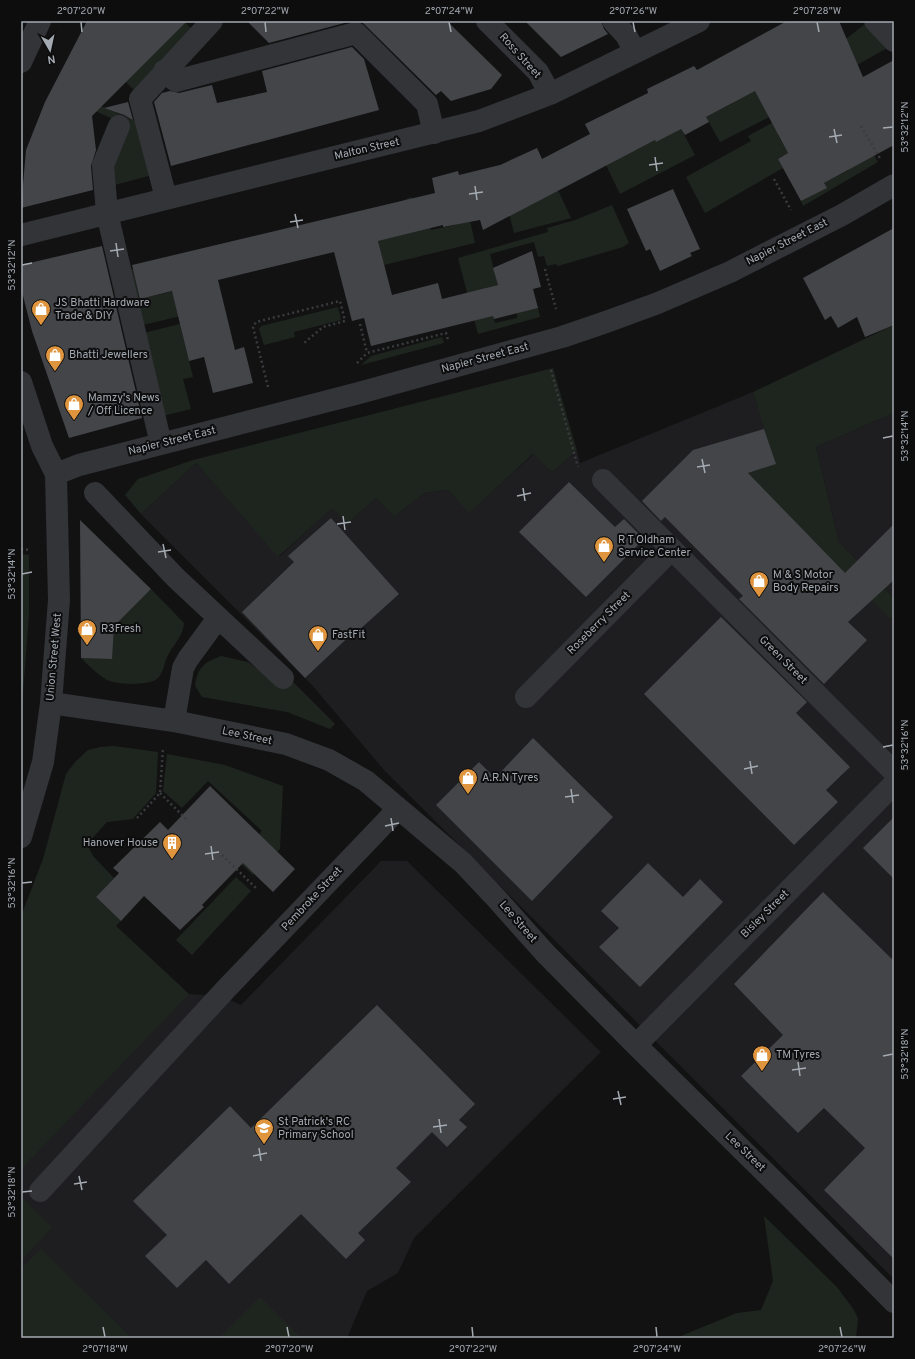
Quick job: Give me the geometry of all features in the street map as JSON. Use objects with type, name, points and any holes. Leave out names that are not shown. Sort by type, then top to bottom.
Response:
[{"type":"street","points":[[22,54],[40,21]]},
{"type":"street","points":[[166,198],[140,99],[164,71],[212,21]]},
{"type":"street","name":"Ross Street","points":[[488,21],[538,72],[550,94]]},
{"type":"street","points":[[613,21],[626,34],[635,52]]},
{"type":"street","name":"Malton Street","points":[[21,235],[434,133],[489,118],[550,94],[699,21]]},
{"type":"street","points":[[875,21],[894,41]]},
{"type":"street","points":[[164,71],[176,81],[356,33],[427,104],[434,133]]},
{"type":"street","points":[[119,126],[103,165],[107,213],[161,444]]},
{"type":"street","name":"Napier Street East","points":[[56,474],[79,465],[359,393],[562,337],[606,322],[658,303],[730,272],[842,215],[894,185]]},
{"type":"street","points":[[21,382],[42,446],[56,474]]},
{"type":"street","name":"Union Street West","points":[[21,837],[43,762],[51,703],[59,600],[56,474]]},
{"type":"street","name":"Green Street","points":[[603,480],[894,772]]},
{"type":"street","points":[[94,493],[182,584],[283,678]]},
{"type":"street","name":"Roseberry Street","points":[[526,697],[672,549]]},
{"type":"street","points":[[174,721],[183,668],[218,618]]},
{"type":"street","name":"Lee Street","points":[[51,703],[174,721],[286,744],[329,760],[366,782],[463,863],[545,953],[894,1302]]},
{"type":"street","name":"Bisley Street","points":[[636,1045],[894,784]]},
{"type":"street","name":"Pembroke Street","points":[[40,1191],[226,990],[398,809]]},
{"type":"path","points":[[861,126],[885,166]]},
{"type":"path","points":[[774,179],[791,211]]},
{"type":"path","points":[[545,270],[558,316]]},
{"type":"path","points":[[270,393],[253,327],[256,322],[340,301],[345,321],[323,327],[304,343]]},
{"type":"path","points":[[360,324],[367,353]]},
{"type":"path","points":[[352,366],[367,353],[446,333],[450,346]]},
{"type":"path","points":[[549,363],[579,471]]},
{"type":"path","points":[[137,818],[160,793],[163,744]]},
{"type":"path","points":[[160,793],[188,821]]},
{"type":"path","points":[[222,855],[256,888]]},
{"type":"shaded area","points":[[184,21],[193,30],[138,94],[115,71]]},
{"type":"shaded area","points":[[865,24],[889,47],[839,75],[846,39]]},
{"type":"shaded area","points":[[750,81],[795,104],[720,142],[706,117],[733,103],[728,92]]},
{"type":"shaded area","points":[[835,88],[878,162],[803,206],[801,201],[826,188],[824,183],[849,170],[826,126],[821,111],[778,135],[788,153],[778,159],[783,168],[705,213],[686,177],[751,141],[748,136]]},
{"type":"shaded area","points":[[96,104],[136,121],[152,175],[111,186],[108,164],[126,125],[93,110]]},
{"type":"shaded area","points":[[681,129],[695,155],[620,194],[606,165],[627,140]]},
{"type":"shaded area","points":[[558,190],[571,218],[514,233],[508,209]]},
{"type":"shaded area","points":[[411,197],[426,212],[431,230],[455,225],[469,216],[475,243],[384,265],[378,241],[402,201]]},
{"type":"shaded area","points":[[612,205],[629,243],[623,247],[558,266],[556,264],[547,266],[544,256],[538,257],[534,242],[490,254],[498,285],[486,288],[495,323],[517,318],[517,313],[538,308],[540,317],[478,334],[458,258],[548,232],[547,228],[575,220]]},
{"type":"shaded area","points":[[141,268],[148,297],[179,290],[185,315],[139,326],[125,271]]},
{"type":"shaded area","points":[[338,307],[341,320],[294,332],[295,337],[264,345],[259,329],[261,326]]},
{"type":"shaded area","points":[[226,312],[227,317],[181,328],[193,377],[183,379],[191,409],[159,417],[140,334]]},
{"type":"shaded area","points":[[894,325],[894,413],[816,447],[839,542],[894,598],[894,615],[890,619],[746,474],[775,464],[753,392]]},
{"type":"shaded area","points":[[442,337],[444,343],[361,365],[371,356]]},
{"type":"shaded area","points":[[553,368],[577,451],[552,472],[533,454],[469,513],[448,490],[424,493],[394,517],[376,498],[348,523],[332,508],[278,557],[196,463],[141,514],[125,495],[138,479],[193,460]]},
{"type":"shaded area","points":[[753,392],[776,464],[786,512],[890,619],[894,615],[894,1279],[385,771],[311,684],[141,514],[196,463],[279,557],[332,507],[348,523],[376,498],[394,517],[424,493],[448,490],[469,512],[534,454],[552,472],[577,451],[580,463]]},
{"type":"shaded area","points":[[894,413],[894,598],[839,542],[816,447]]},
{"type":"shaded area","points":[[21,554],[29,555],[29,615],[21,719]]},
{"type":"shaded area","points":[[151,589],[184,623],[180,636],[168,655],[160,676],[154,681],[133,684],[118,683],[107,680],[96,673],[81,658],[113,636],[115,617],[120,619]]},
{"type":"shaded area","points":[[221,656],[248,662],[283,688],[292,681],[335,724],[330,729],[287,712],[202,697],[195,686],[198,674],[206,663]]},
{"type":"shaded area","points":[[114,746],[158,752],[156,793],[133,819],[107,822],[87,844],[93,856],[114,878],[96,897],[121,921],[116,926],[189,994],[21,1169],[21,916],[43,859],[66,774],[76,761],[88,750]]},
{"type":"shaded area","points":[[167,754],[225,765],[283,786],[280,849],[253,875],[236,859],[262,831],[208,781],[182,808],[163,791]]},
{"type":"shaded area","name":"St Patrick's RC Primary School","points":[[381,861],[407,861],[601,1052],[414,1238],[398,1273],[367,1291],[347,1338],[21,1338],[21,916],[116,926],[189,994],[220,996],[241,1005]]},
{"type":"shaded area","points":[[236,877],[251,891],[192,955],[176,940]]},
{"type":"shaded area","points":[[21,1197],[52,1227],[21,1261]]},
{"type":"shaded area","points":[[764,1216],[837,1287],[854,1310],[858,1319],[856,1338],[680,1338],[683,1335],[737,1313],[761,1310],[773,1281]]},
{"type":"shaded area","points":[[41,1249],[132,1338],[21,1338],[21,1269]]},
{"type":"shaded area","points":[[260,1297],[301,1338],[219,1338]]},
{"type":"building","points":[[87,21],[187,21],[92,116],[96,150],[91,166],[93,190],[21,208],[26,150],[45,102]]},
{"type":"building","points":[[247,21],[352,21],[269,43]]},
{"type":"building","points":[[361,21],[447,21],[502,75],[491,89],[451,101],[441,91],[436,95]]},
{"type":"building","points":[[525,21],[601,21],[608,34],[561,57]]},
{"type":"building","points":[[787,21],[839,21],[863,77],[894,60],[894,145],[824,183],[827,188],[801,201],[778,159],[788,153],[755,91],[706,117],[709,122],[685,135],[681,129],[656,142],[655,140],[483,230],[480,220],[443,227],[443,225],[378,241],[392,295],[438,283],[442,299],[498,285],[493,268],[532,251],[541,287],[533,289],[538,308],[494,319],[493,316],[371,346],[364,318],[352,321],[334,252],[218,280],[235,350],[244,347],[253,383],[213,393],[204,357],[189,361],[172,291],[140,299],[132,265],[435,193],[432,178],[458,171],[459,175],[500,165],[537,148],[542,159],[590,134],[585,124],[648,93],[647,89],[694,66],[697,70]]},
{"type":"building","points":[[352,47],[364,59],[379,110],[171,166],[154,102],[162,93],[170,91],[179,93],[212,85],[217,103],[267,92],[262,71]]},
{"type":"building","points":[[128,102],[133,120],[104,108]]},
{"type":"building","points":[[673,189],[700,249],[690,253],[692,256],[660,271],[650,249],[646,251],[627,209]]},
{"type":"building","points":[[894,228],[894,325],[865,337],[857,317],[838,328],[831,316],[825,320],[803,278]]},
{"type":"building","points":[[102,246],[142,418],[69,438],[32,331],[21,288],[21,265]]},
{"type":"building","points":[[764,429],[776,464],[748,473],[845,573],[894,524],[894,580],[848,622],[867,640],[824,684],[739,599],[743,596],[665,517],[661,521],[642,501],[693,450]]},
{"type":"building","points":[[569,482],[615,527],[624,519],[644,539],[586,597],[519,532]]},
{"type":"building","points":[[331,518],[399,594],[357,632],[356,630],[305,678],[242,612],[294,562],[288,556]]},
{"type":"building","points":[[80,520],[151,589],[114,626],[112,659],[81,658]]},
{"type":"building","points":[[721,617],[807,702],[796,713],[850,767],[826,790],[838,802],[794,845],[644,694]]},
{"type":"building","points":[[533,738],[613,817],[532,901],[436,805],[479,762],[495,778]]},
{"type":"building","name":"Hanover House","points":[[210,786],[295,869],[273,892],[243,863],[202,905],[204,907],[180,930],[144,896],[121,921],[96,897],[119,873],[113,868],[160,822],[168,830]]},
{"type":"building","points":[[894,817],[894,879],[863,848]]},
{"type":"building","points":[[648,863],[683,897],[700,879],[723,902],[640,987],[599,947],[619,928],[601,911]]},
{"type":"building","points":[[823,892],[894,961],[894,1259],[824,1190],[865,1148],[824,1108],[798,1133],[741,1076],[783,1035],[734,984]]},
{"type":"building","points":[[377,1005],[475,1104],[459,1120],[467,1127],[447,1147],[432,1132],[396,1168],[411,1182],[358,1233],[365,1240],[346,1259],[301,1214],[229,1284],[206,1260],[177,1288],[145,1256],[167,1235],[133,1201],[230,1106],[251,1128]]},
{"type":"place","name":"JS Bhatti Hardware Trade & DIY","points":[[41,326]]},
{"type":"place","name":"Bhatti Jewellers","points":[[55,372]]},
{"type":"place","name":"Mamzy's News / Off Licence","points":[[74,421]]},
{"type":"place","name":"R T Oldham Service Center","points":[[604,563]]},
{"type":"place","name":"M & S Motor Body Repairs","points":[[759,598]]},
{"type":"place","name":"R3Fresh","points":[[87,646]]},
{"type":"place","name":"FastFit","points":[[318,652]]},
{"type":"place","name":"A.R.N Tyres","points":[[468,795]]},
{"type":"place","name":"Hanover House","points":[[172,860]]},
{"type":"place","name":"TM Tyres","points":[[762,1072]]},
{"type":"place","name":"St Patrick's RC Primary School","points":[[264,1145]]}]
